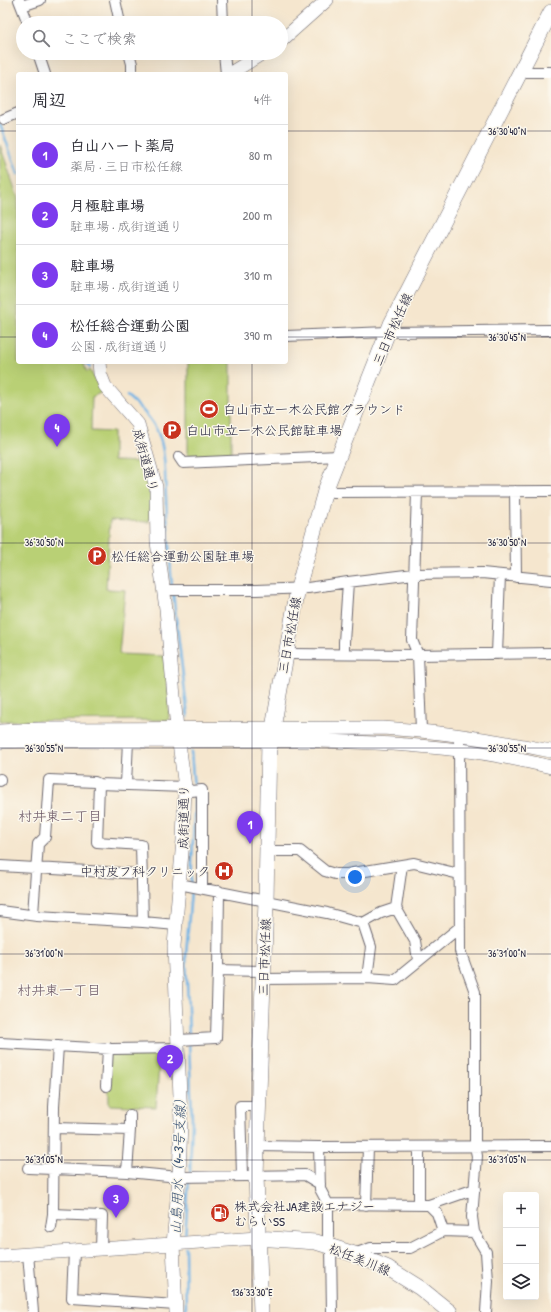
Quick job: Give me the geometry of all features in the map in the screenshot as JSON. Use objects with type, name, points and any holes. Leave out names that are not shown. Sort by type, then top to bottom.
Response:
[{"type":"main road","name":"三日市松任線","points":[[261,1312],[257,1238],[249,1175],[257,1146],[271,734],[298,588],[325,491],[388,332],[551,12]]},
{"type":"main road","name":"松任美川線","points":[[257,1238],[316,1242],[354,1254],[388,1268],[420,1288],[450,1312]]},
{"type":"street","points":[[25,16],[20,3],[40,0]]},
{"type":"street","points":[[115,0],[118,16]]},
{"type":"street","points":[[222,0],[223,16]]},
{"type":"street","points":[[288,35],[327,0]]},
{"type":"street","points":[[40,60],[44,72]]},
{"type":"street","points":[[131,60],[132,72]]},
{"type":"street","points":[[225,60],[226,72]]},
{"type":"street","points":[[232,72],[252,60]]},
{"type":"street","points":[[521,72],[551,72]]},
{"type":"street","points":[[4,119],[16,114]]},
{"type":"street","points":[[288,336],[388,332],[551,330]]},
{"type":"street","name":"成街道通り","points":[[99,364],[100,373],[105,386],[138,424],[156,487],[157,542],[170,590],[177,735],[191,789],[184,840],[191,885],[176,925],[174,946],[180,1043],[181,1122],[187,1176],[176,1308]]},
{"type":"street","points":[[179,457],[183,463],[339,456]]},
{"type":"street","points":[[325,491],[417,493],[551,491]]},
{"type":"street","points":[[515,491],[516,577]]},
{"type":"street","points":[[417,493],[412,640],[418,655],[421,730]]},
{"type":"street","points":[[170,590],[256,590],[298,588],[326,586],[414,574],[482,573],[551,580]]},
{"type":"street","points":[[497,654],[500,575]]},
{"type":"street","points":[[344,654],[348,582]]},
{"type":"street","points":[[286,654],[418,655],[551,653]]},
{"type":"street","points":[[0,731],[39,729],[177,735],[271,734],[382,728],[421,730],[497,740],[551,751]]},
{"type":"street","points":[[271,734],[460,750],[551,767]]},
{"type":"street","points":[[0,742],[128,741],[177,735]]},
{"type":"street","points":[[459,736],[460,951],[475,992],[475,1146],[477,1156],[472,1217],[474,1232],[486,1252],[488,1281],[486,1312]]},
{"type":"street","points":[[126,784],[128,741]]},
{"type":"street","points":[[33,914],[38,844],[45,837],[49,780],[202,790],[191,885],[327,913],[363,923],[381,913],[396,908]]},
{"type":"street","points":[[99,784],[97,842],[141,845],[143,922]]},
{"type":"street","points":[[267,851],[300,851],[325,871],[334,874],[347,874],[414,863],[459,874]]},
{"type":"street","points":[[402,865],[396,908],[415,941],[418,960]]},
{"type":"street","points":[[0,866],[141,874]]},
{"type":"street","points":[[0,1043],[108,1048],[180,1043],[195,1039],[216,1038],[219,891]]},
{"type":"street","points":[[0,911],[33,914],[37,916],[176,925]]},
{"type":"street","points":[[363,923],[371,947],[367,978]]},
{"type":"street","points":[[218,970],[263,975],[395,980],[460,927]]},
{"type":"street","points":[[51,1227],[53,1214],[54,1128],[58,1046]]},
{"type":"street","points":[[106,1086],[108,1048]]},
{"type":"street","points":[[249,1175],[240,1106],[258,1106]]},
{"type":"street","points":[[127,1172],[130,1114]]},
{"type":"street","points":[[54,1128],[130,1130]]},
{"type":"street","points":[[257,1146],[551,1146]]},
{"type":"street","points":[[320,1147],[320,1189],[328,1204],[328,1238],[331,1246],[332,1312]]},
{"type":"street","points":[[366,1205],[368,1147]]},
{"type":"street","points":[[419,1147],[424,1205]]},
{"type":"street","points":[[28,1168],[187,1176],[305,1175],[320,1184]]},
{"type":"street","points":[[328,1204],[424,1205],[475,1189]]},
{"type":"street","points":[[424,1205],[437,1213],[443,1231]]},
{"type":"street","points":[[53,1214],[102,1216],[101,1249]]},
{"type":"street","points":[[354,1254],[371,1248],[410,1248],[443,1231],[474,1232]]},
{"type":"street","points":[[0,1256],[257,1238]]},
{"type":"street","points":[[74,1251],[72,1298],[176,1308]]},
{"type":"street","points":[[28,1254],[33,1312]]},
{"type":"street","points":[[122,1312],[123,1302]]},
{"type":"green space","points":[[0,145],[16,192],[16,364],[84,364],[87,372],[90,370],[102,392],[92,397],[91,431],[113,432],[113,461],[143,462],[151,498],[149,522],[110,520],[106,589],[125,590],[119,654],[164,656],[168,687],[169,720],[0,721]]},
{"type":"green space","name":"白山市立一木公民館グラウンド","points":[[188,364],[231,364],[231,457],[188,456]]},
{"type":"green space","points":[[108,1050],[160,1050],[156,1107],[109,1105]]},
{"type":"waterway","name":"山島用水（4-3号支線）","points":[[0,124],[16,168]]},
{"type":"waterway","name":"山島用水（4-3号支線）","points":[[87,364],[90,367]]},
{"type":"waterway","name":"山島用水（4-3号支線）","points":[[127,396],[149,417],[161,440],[165,465],[172,588]]},
{"type":"waterway","name":"山島用水（4-3号支線）","points":[[173,593],[188,717]]},
{"type":"waterway","name":"山島用水（4-3号支線）","points":[[191,752],[194,789]]},
{"type":"waterway","name":"山島用水（4-3号支線）","points":[[191,885],[195,794]]},
{"type":"waterway","name":"山島用水（4-3号支線）","points":[[189,1036],[186,955],[191,890]]},
{"type":"waterway","name":"山島用水（4-3号支線）","points":[[189,1041],[192,1119],[190,1174]]},
{"type":"waterway","name":"山島用水（4-3号支線）","points":[[185,1238],[189,1179]]},
{"type":"waterway","name":"山島用水（4-3号支線）","points":[[185,1247],[186,1312]]},
{"type":"place","name":"白山市立一木公民館グラウンド","points":[[209,409]]},
{"type":"place","name":"白山市立一木公民館駐車場","points":[[172,430]]},
{"type":"place","name":"松任総合運動公園","points":[[57,447]]},
{"type":"place","name":"松任総合運動公園駐車場","points":[[97,556]]},
{"type":"place","name":"白山ハート薬局","points":[[250,844]]},
{"type":"place","name":"中村皮フ科クリニック","points":[[224,871]]},
{"type":"place","name":"月極駐車場","points":[[170,1078]]},
{"type":"place","name":"株式会社JA建設エナジー むらいSS","points":[[220,1213]]},
{"type":"place","name":"駐車場","points":[[116,1218]]},
{"type":"district","name":"村井東二丁目","points":[[60,816]]},
{"type":"district","name":"村井東一丁目","points":[[59,990]]}]
